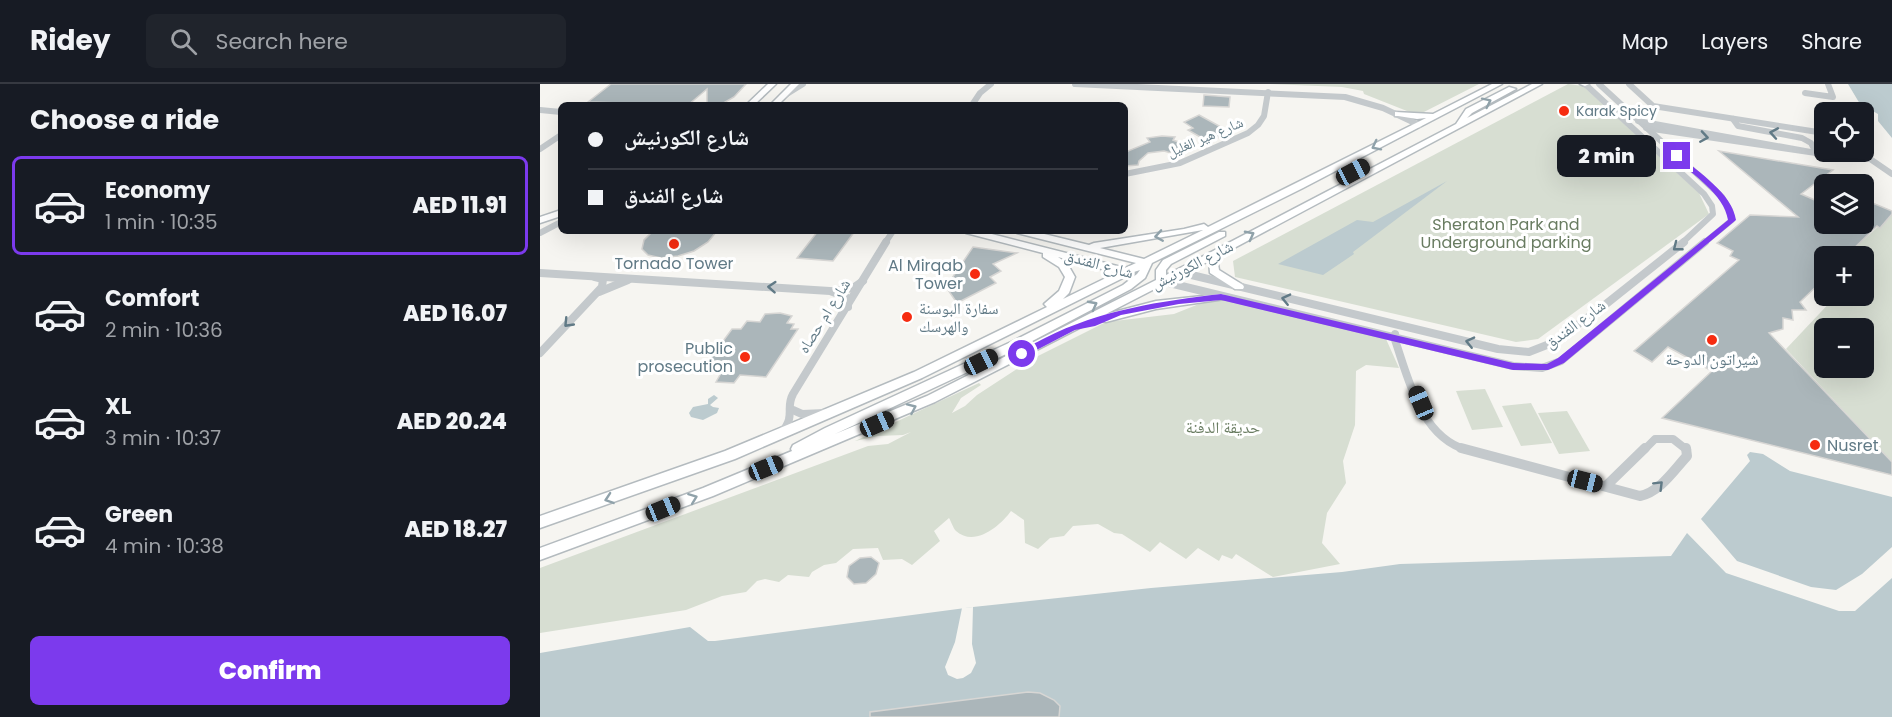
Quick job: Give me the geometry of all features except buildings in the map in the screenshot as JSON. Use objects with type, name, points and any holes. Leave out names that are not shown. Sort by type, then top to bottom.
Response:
[{"type":"main road","points":[[777,102],[795,84]]},
{"type":"main road","name":"شارع الكورنيش","points":[[540,522],[670,478],[840,410],[918,375],[1236,218],[1498,84]]},
{"type":"main road","points":[[1458,127],[1459,121],[1469,111],[1522,84]]},
{"type":"main road","name":"شارع الكورنيش","points":[[540,554],[648,515],[922,403],[1073,328],[1539,85]]},
{"type":"main road","points":[[753,102],[767,87]]},
{"type":"main road","points":[[762,102],[767,87]]},
{"type":"main road","points":[[1398,114],[1421,117],[1448,110]]},
{"type":"main road","points":[[1335,190],[1353,172],[1424,135],[1425,129],[1419,125]]},
{"type":"main road","points":[[1161,281],[1162,267],[1167,262],[1305,192],[1343,168],[1352,159]]},
{"type":"main road","points":[[540,212],[558,207]]},
{"type":"main road","points":[[540,220],[558,214]]},
{"type":"main road","points":[[1081,246],[1103,245],[1184,232],[1236,218]]},
{"type":"main road","points":[[540,227],[558,222]]},
{"type":"main road","name":"شارع الفندق","points":[[982,234],[1161,281]]},
{"type":"main road","name":"شارع الفندق","points":[[1032,234],[1179,272]]},
{"type":"main road","points":[[1032,319],[1064,292],[1070,278],[1063,265],[1040,248]]},
{"type":"main road","points":[[1217,252],[1213,264],[1214,271],[1239,287]]},
{"type":"main road","points":[[766,468],[830,431],[947,379],[1127,287],[1141,276],[1146,267],[1145,262]]},
{"type":"main road","points":[[1073,328],[1092,324],[1128,310],[1221,297]]},
{"type":"street","points":[[782,97],[803,84]]},
{"type":"street","points":[[974,102],[980,93],[991,84]]},
{"type":"street","points":[[1075,84],[1345,97],[1373,104],[1419,125]]},
{"type":"street","name":"شارع الفندق","points":[[1179,272],[1498,349],[1527,352],[1550,345],[1694,234],[1712,218],[1713,211],[1710,202],[1585,84]]},
{"type":"street","name":"شارع الفندق","points":[[1161,281],[1513,366],[1536,368],[1554,365],[1708,242],[1732,220],[1730,210],[1722,197],[1649,126],[1639,122],[1599,84]]},
{"type":"street","points":[[1629,84],[1653,106],[1814,132]]},
{"type":"street","points":[[1805,93],[1833,97],[1828,84]]},
{"type":"street","points":[[979,85],[980,93]]},
{"type":"street","points":[[1268,93],[1268,106]]},
{"type":"street","points":[[1268,106],[1276,98],[1287,97],[1357,103],[1381,110],[1403,121],[1405,126],[1401,134]]},
{"type":"street","name":"شارع هير الغليل","points":[[1128,173],[1180,163],[1240,137],[1256,127],[1267,113],[1268,106]]},
{"type":"street","points":[[1649,126],[1653,106]]},
{"type":"street","points":[[540,110],[558,112]]},
{"type":"street","points":[[1623,119],[1639,122]]},
{"type":"street","points":[[1630,125],[1815,151],[1811,143],[1802,138],[1738,126],[1733,119]]},
{"type":"street","points":[[540,149],[558,137]]},
{"type":"street","points":[[1874,162],[1892,174]]},
{"type":"street","points":[[540,233],[558,223]]},
{"type":"street","name":"شارع ام حصاه","points":[[777,436],[789,423],[793,410],[790,400],[793,394],[892,234]]},
{"type":"street","name":"شارع ام حصاه","points":[[889,240],[896,234]]},
{"type":"street","points":[[1694,234],[1708,242]]},
{"type":"street","points":[[540,273],[830,291],[852,288],[866,279]]},
{"type":"street","points":[[540,353],[596,294],[604,282],[599,278],[585,275]]},
{"type":"street","points":[[596,294],[622,282],[647,278]]},
{"type":"street","points":[[830,291],[846,297],[848,307]]},
{"type":"street","points":[[1579,323],[1596,333]]},
{"type":"street","points":[[1398,325],[1394,337],[1430,422],[1448,443],[1462,449],[1606,486],[1645,496],[1687,456],[1687,449],[1673,439],[1655,439],[1606,486]]},
{"type":"street","points":[[1527,352],[1536,368]]},
{"type":"street","points":[[793,410],[802,414],[840,410]]},
{"type":"green space","points":[[1269,84],[1479,84],[1420,114],[1364,94],[1363,91],[1342,87]]},
{"type":"green space","name":"Sheraton Park and Underground parking","points":[[1568,84],[1583,86],[1699,193],[1709,214],[1538,339],[1516,342],[1235,277],[1233,261]]},
{"type":"green space","points":[[1892,214],[1892,462],[1786,349],[1814,319],[1814,378],[1874,378],[1874,318],[1815,318],[1827,306],[1874,306],[1874,246],[1857,246],[1870,234],[1874,234],[1874,230]]},
{"type":"green space","name":"حديقة الدفنة","points":[[1223,298],[1386,339],[1399,368],[1366,365],[1356,371],[1355,425],[1343,461],[1346,483],[1327,513],[1322,543],[1340,564],[1273,577],[1236,554],[1232,559],[1222,555],[1219,561],[1198,548],[1186,559],[1160,542],[1150,552],[1122,534],[1114,533],[1098,524],[1073,526],[1064,536],[1050,538],[1038,549],[1025,543],[1024,520],[1011,511],[987,533],[971,537],[963,536],[956,531],[949,518],[934,531],[940,541],[912,565],[902,559],[883,560],[878,548],[853,549],[836,563],[824,565],[812,572],[809,577],[788,575],[779,582],[765,579],[757,581],[746,592],[722,596],[686,610],[540,633],[540,568],[868,446],[888,444],[911,432],[855,441],[979,383],[981,385],[961,398],[952,413],[1032,359],[1106,322],[1174,314],[1204,302]]},
{"type":"green space","points":[[1485,389],[1503,427],[1472,430],[1456,391]]},
{"type":"green space","points":[[1531,403],[1552,443],[1521,446],[1502,406]]},
{"type":"green space","points":[[1567,411],[1590,451],[1559,454],[1538,413]]},
{"type":"shaded area","points":[[1848,84],[1892,84],[1892,138],[1878,121],[1878,114],[1874,112],[1874,102],[1859,102]]},
{"type":"shaded area","points":[[1447,181],[1353,252],[1354,254],[1323,275],[1278,264],[1357,220],[1373,222]]},
{"type":"shaded area","points":[[714,395],[718,398],[710,405],[719,408],[717,413],[703,420],[691,417],[689,413],[693,407],[708,404],[708,399]]},
{"type":"shaded area","points":[[1750,452],[1763,454],[1790,471],[1892,497],[1892,547],[1862,574],[1836,590],[1811,587],[1737,561],[1701,519],[1750,461],[1747,455]]},
{"type":"shaded area","points":[[1687,533],[1726,573],[1839,611],[1855,611],[1892,578],[1892,717],[540,717],[540,653],[690,627],[708,641],[715,641],[973,607],[1151,588],[1342,572],[1400,564],[1671,556]]},
{"type":"pier","points":[[973,607],[972,644],[976,663],[971,673],[957,679],[948,675],[945,667],[955,642],[962,608]]},
{"type":"place","name":"Karak Spicy","points":[[1564,111]]},
{"type":"place","name":"Tornado Tower","points":[[674,244]]},
{"type":"place","name":"Al Mirqab Tower","points":[[975,274]]},
{"type":"place","name":"سفارة البوسنة والهرسك","points":[[907,317]]},
{"type":"place","name":"شيراتون الدوحة","points":[[1712,340]]},
{"type":"place","name":"Public prosecution","points":[[745,357]]},
{"type":"place","name":"Nusret","points":[[1815,445]]},
{"type":"route","points":[[1022,354],[1073,328],[1092,324],[1120,312],[1202,298],[1221,297],[1513,366],[1548,367],[1561,361],[1732,220],[1730,210],[1722,197],[1677,156]]}]
